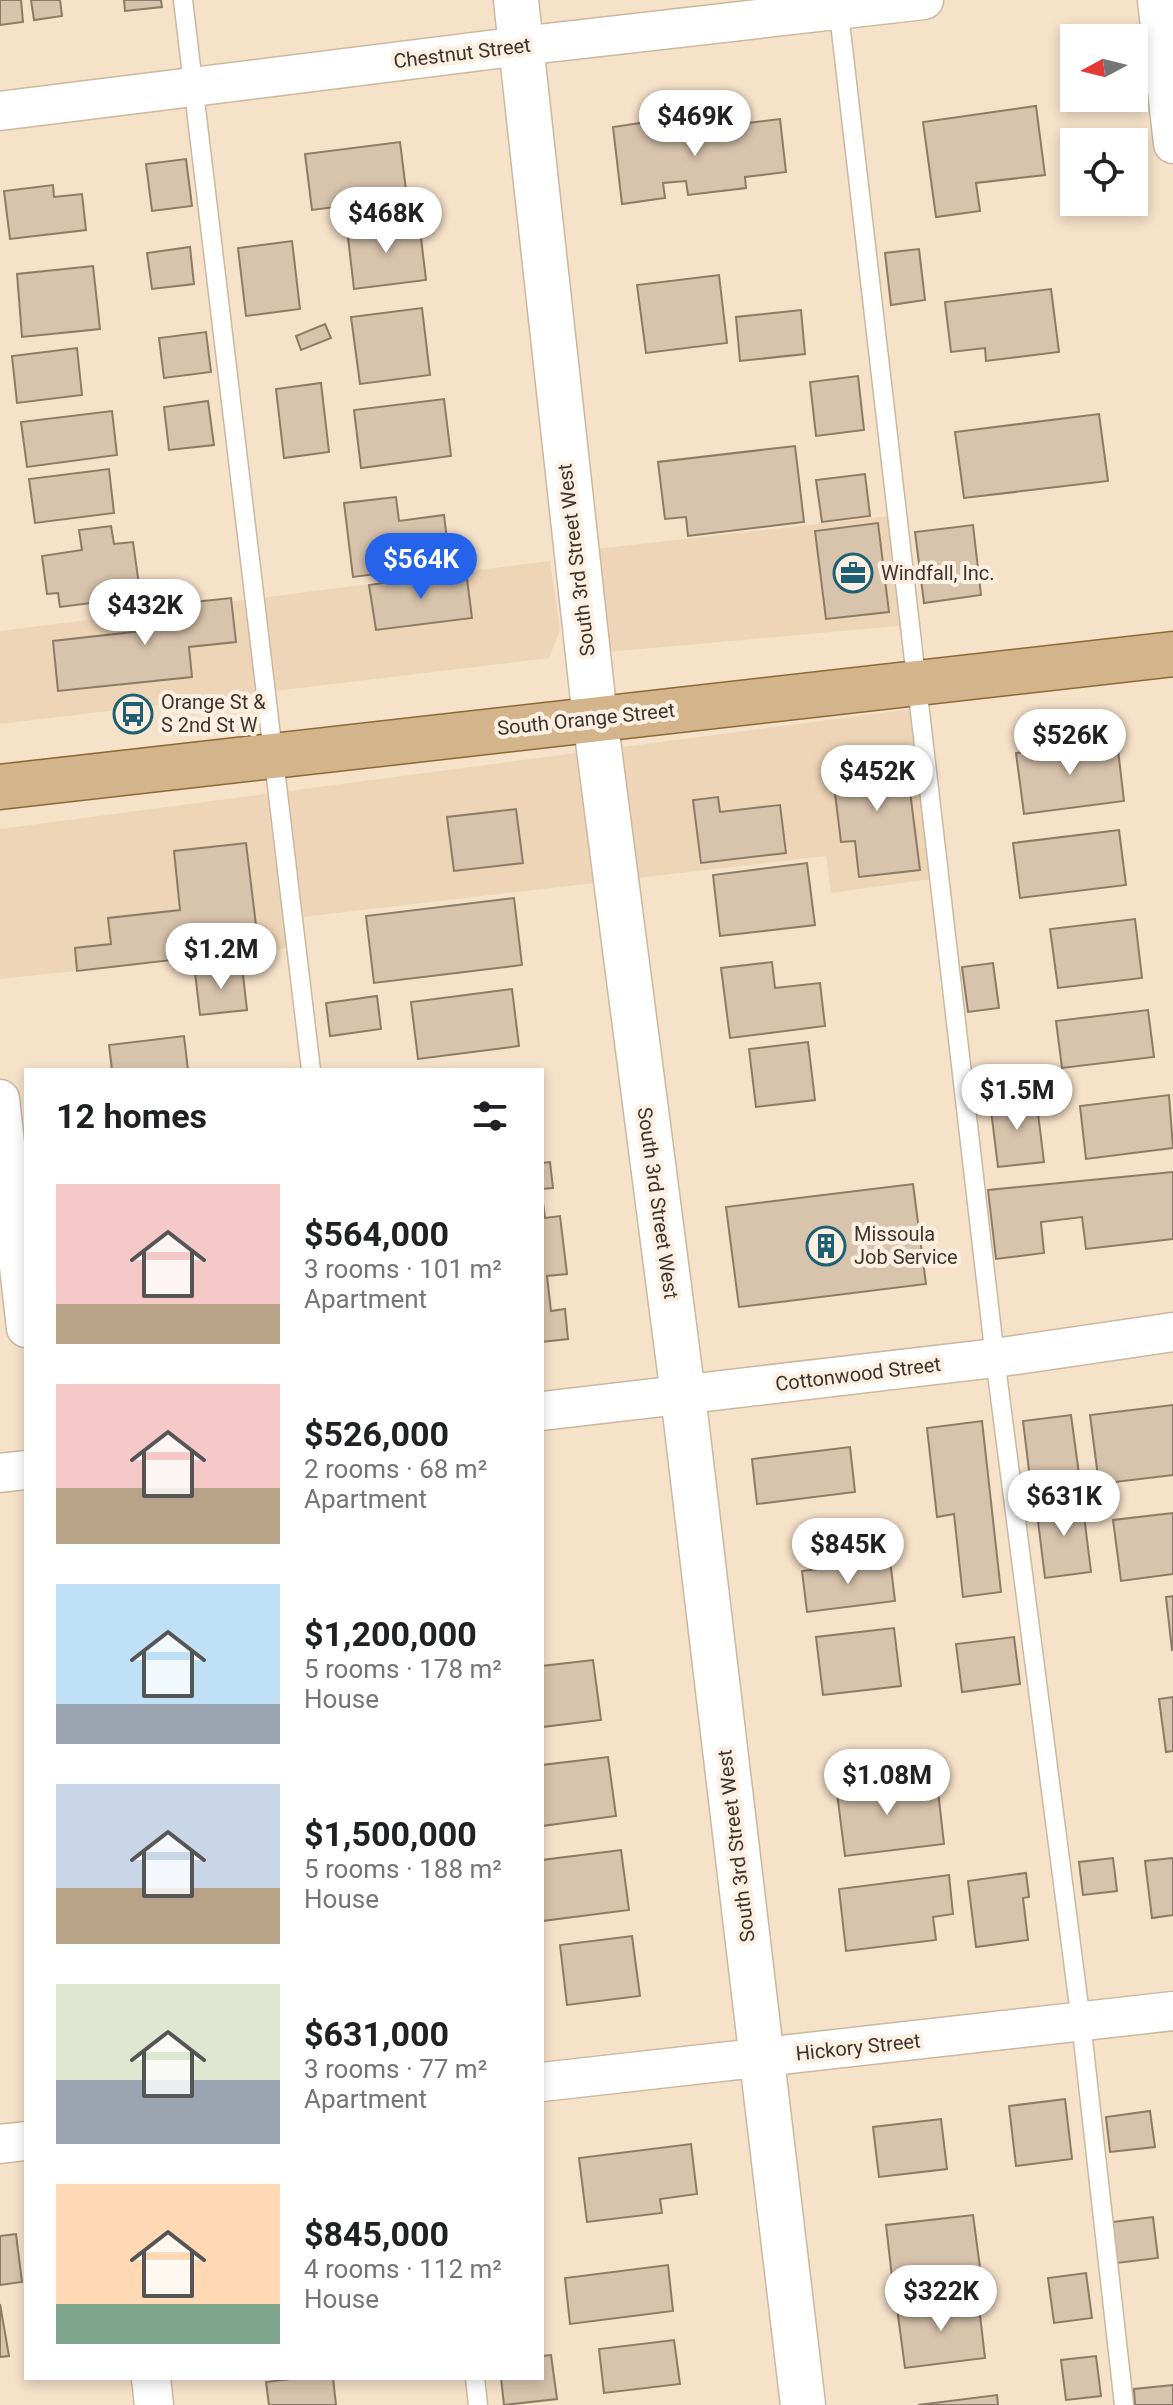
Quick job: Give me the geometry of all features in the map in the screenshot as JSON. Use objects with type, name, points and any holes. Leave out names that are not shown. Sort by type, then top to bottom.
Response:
[{"type":"main road","name":"South 3rd Street West","points":[[516,0],[595,718],[683,1395],[803,2405]]},
{"type":"main road","name":"South Orange Street","points":[[0,787],[1173,654]]},
{"type":"street","name":"Chestnut Street","points":[[0,111],[838,5],[924,0]]},
{"type":"street","points":[[1157,0],[1173,144]]},
{"type":"street","points":[[0,1099],[24,1310]]},
{"type":"street","name":"Cottonwood Street","points":[[544,1411],[995,1358],[1173,1332]]},
{"type":"street","points":[[0,1473],[24,1470]]},
{"type":"street","name":"Hickory Street","points":[[544,2082],[1173,2011]]},
{"type":"street","points":[[0,2144],[24,2141]]},
{"type":"street","points":[[151,2380],[154,2405]]},
{"type":"lane","points":[[183,0],[311,1068]]},
{"type":"lane","points":[[838,5],[995,1358],[1081,2022],[1124,2405]]},
{"type":"lane","points":[[475,2380],[478,2405]]},
{"type":"shaded area","points":[[897,515],[909,625],[608,652],[596,549]]},
{"type":"shaded area","points":[[550,561],[560,630],[549,658],[0,724],[0,631]]},
{"type":"shaded area","points":[[919,708],[938,878],[831,893],[826,856],[294,918],[297,947],[0,979],[0,829]]},
{"type":"building","points":[[0,0],[21,0],[23,22],[0,25]]},
{"type":"building","points":[[31,0],[60,0],[62,16],[34,20]]},
{"type":"building","points":[[124,0],[161,0],[162,7],[125,11]]},
{"type":"building","points":[[1036,106],[1045,175],[976,183],[980,211],[936,217],[923,122]]},
{"type":"building","points":[[780,119],[786,172],[745,177],[746,188],[688,195],[686,181],[663,183],[665,198],[622,204],[613,127],[654,121],[656,134]]},
{"type":"building","points":[[400,142],[407,198],[312,210],[305,154]]},
{"type":"building","points":[[186,159],[192,206],[152,211],[146,164]]},
{"type":"building","points":[[53,185],[54,197],[82,194],[86,230],[10,239],[4,191]]},
{"type":"building","points":[[419,221],[426,280],[354,289],[347,229]]},
{"type":"building","points":[[292,241],[300,309],[246,316],[238,248]]},
{"type":"building","points":[[190,247],[194,284],[152,289],[147,253]]},
{"type":"building","points":[[919,249],[925,300],[891,305],[885,253]]},
{"type":"building","points":[[93,266],[100,329],[22,337],[17,274]]},
{"type":"building","points":[[719,275],[727,343],[646,353],[637,285]]},
{"type":"building","points":[[1051,289],[1059,352],[986,361],[985,348],[951,352],[945,302]]},
{"type":"building","points":[[422,308],[430,375],[360,384],[351,317]]},
{"type":"building","points":[[801,310],[805,354],[740,361],[736,317]]},
{"type":"building","points":[[325,324],[331,338],[301,350],[296,336]]},
{"type":"building","points":[[206,332],[211,372],[164,378],[159,338]]},
{"type":"building","points":[[77,348],[82,395],[17,403],[12,356]]},
{"type":"building","points":[[858,376],[864,430],[816,436],[810,382]]},
{"type":"building","points":[[321,383],[329,452],[284,458],[276,389]]},
{"type":"building","points":[[444,399],[451,456],[361,468],[354,410]]},
{"type":"building","points":[[208,401],[214,445],[169,450],[164,407]]},
{"type":"building","points":[[112,411],[117,455],[27,467],[21,422]]},
{"type":"building","points":[[1099,414],[1108,481],[964,498],[955,432]]},
{"type":"building","points":[[795,446],[804,522],[688,536],[686,517],[665,519],[658,462]]},
{"type":"building","points":[[109,469],[114,513],[35,523],[29,479]]},
{"type":"building","points":[[865,474],[870,516],[822,522],[816,480]]},
{"type":"building","points":[[396,497],[399,521],[444,515],[450,565],[353,577],[344,503]]},
{"type":"building","name":"Windfall, Inc.","points":[[878,523],[889,612],[826,619],[815,531]]},
{"type":"building","points":[[973,525],[981,595],[924,603],[915,532]]},
{"type":"building","points":[[111,526],[114,544],[133,542],[139,585],[126,584],[131,598],[60,607],[58,593],[47,594],[42,556],[82,550],[79,530]]},
{"type":"building","points":[[466,571],[472,618],[376,630],[369,585]]},
{"type":"building","points":[[231,598],[236,642],[189,647],[192,677],[58,691],[53,641],[141,631],[138,608]]},
{"type":"building","points":[[1117,741],[1124,801],[1024,814],[1016,753]]},
{"type":"building","points":[[905,752],[920,870],[859,877],[855,841],[841,842],[831,761]]},
{"type":"building","points":[[718,797],[720,812],[780,805],[786,853],[701,863],[693,800]]},
{"type":"building","points":[[516,809],[523,863],[454,871],[447,817]]},
{"type":"building","points":[[1119,830],[1126,885],[1020,898],[1013,843]]},
{"type":"building","points":[[246,843],[259,950],[77,971],[75,948],[111,944],[108,918],[180,910],[174,851]]},
{"type":"building","points":[[807,863],[815,925],[720,936],[713,875]]},
{"type":"building","points":[[514,898],[522,965],[374,983],[366,916]]},
{"type":"building","points":[[1135,919],[1142,978],[1058,988],[1050,929]]},
{"type":"building","points":[[772,962],[775,988],[820,983],[825,1026],[730,1038],[721,968]]},
{"type":"building","points":[[993,963],[999,1008],[968,1012],[962,967]]},
{"type":"building","points":[[242,966],[247,1010],[200,1015],[195,972]]},
{"type":"building","points":[[512,989],[519,1046],[418,1059],[411,1002]]},
{"type":"building","points":[[377,996],[381,1029],[330,1036],[326,1003]]},
{"type":"building","points":[[1148,1010],[1154,1057],[1062,1068],[1056,1021]]},
{"type":"building","points":[[184,1036],[188,1068],[112,1068],[109,1045]]},
{"type":"building","points":[[808,1042],[815,1100],[756,1107],[749,1049]]},
{"type":"building","points":[[1169,1095],[1173,1148],[1086,1159],[1080,1106]]},
{"type":"building","points":[[1036,1097],[1044,1162],[998,1167],[990,1102]]},
{"type":"building","points":[[550,1162],[553,1188],[544,1189],[544,1163]]},
{"type":"building","points":[[1173,1172],[1173,1239],[1086,1249],[1082,1217],[1041,1222],[1044,1253],[996,1259],[988,1190]]},
{"type":"building","name":"Missoula Job Service","points":[[913,1184],[926,1284],[739,1307],[726,1207]]},
{"type":"building","points":[[544,1210],[545,1218],[560,1216],[567,1274],[547,1276],[551,1311],[565,1309],[568,1339],[544,1342]]},
{"type":"building","points":[[1173,1405],[1173,1475],[1099,1484],[1090,1415]]},
{"type":"building","points":[[1071,1415],[1081,1489],[1032,1495],[1023,1421]]},
{"type":"building","points":[[982,1421],[1001,1592],[963,1597],[954,1514],[937,1517],[927,1428]]},
{"type":"building","points":[[850,1447],[855,1492],[757,1504],[752,1459]]},
{"type":"building","points":[[1082,1499],[1091,1572],[1045,1578],[1036,1505]]},
{"type":"building","points":[[1173,1513],[1173,1574],[1121,1581],[1113,1520]]},
{"type":"building","points":[[890,1560],[895,1601],[807,1612],[802,1571]]},
{"type":"building","points":[[1173,1596],[1173,1650],[1172,1650],[1166,1597]]},
{"type":"building","points":[[894,1628],[901,1686],[823,1695],[816,1637]]},
{"type":"building","points":[[1014,1637],[1020,1684],[962,1692],[956,1644]]},
{"type":"building","points":[[593,1660],[601,1720],[544,1727],[544,1666]]},
{"type":"building","points":[[1173,1697],[1173,1751],[1166,1752],[1159,1699]]},
{"type":"building","points":[[608,1757],[616,1816],[544,1826],[544,1765]]},
{"type":"building","points":[[903,1777],[905,1795],[938,1791],[944,1844],[845,1856],[836,1785]]},
{"type":"building","points":[[621,1850],[629,1910],[544,1921],[544,1860]]},
{"type":"building","points":[[1113,1858],[1117,1891],[1083,1895],[1079,1862]]},
{"type":"building","points":[[1173,1858],[1173,1915],[1152,1918],[1145,1861]]},
{"type":"building","points":[[1026,1873],[1029,1897],[1023,1898],[1028,1940],[976,1947],[968,1881]]},
{"type":"building","points":[[949,1875],[953,1914],[933,1917],[936,1940],[846,1951],[839,1889]]},
{"type":"building","points":[[632,1936],[640,1996],[567,2005],[560,1945]]},
{"type":"building","points":[[1065,2099],[1072,2159],[1016,2166],[1009,2106]]},
{"type":"building","points":[[1150,2111],[1155,2147],[1110,2152],[1106,2117]]},
{"type":"building","points":[[941,2119],[947,2169],[879,2177],[873,2127]]},
{"type":"building","points":[[691,2144],[697,2194],[660,2199],[662,2213],[587,2222],[579,2158]]},
{"type":"building","points":[[973,2215],[981,2275],[893,2286],[886,2225]]},
{"type":"building","points":[[1153,2217],[1158,2258],[1117,2263],[1112,2222]]},
{"type":"building","points":[[16,2234],[22,2282],[0,2285],[0,2236]]},
{"type":"building","points":[[668,2265],[673,2311],[570,2324],[565,2278]]},
{"type":"building","points":[[1086,2273],[1092,2318],[1054,2323],[1048,2278]]},
{"type":"building","points":[[978,2298],[985,2358],[905,2368],[897,2308]]},
{"type":"building","points":[[0,2304],[9,2356],[0,2357]]},
{"type":"building","points":[[674,2340],[680,2384],[604,2393],[599,2349]]},
{"type":"building","points":[[551,2355],[557,2399],[504,2405],[501,2380],[544,2380],[544,2356]]},
{"type":"building","points":[[1096,2356],[1101,2396],[1066,2400],[1061,2360]]},
{"type":"building","points":[[333,2380],[336,2405],[269,2405],[266,2382]]},
{"type":"building","points":[[1173,2385],[1173,2405],[1135,2405],[1134,2389]]},
{"type":"building","points":[[997,2395],[998,2405],[918,2405]]},
{"type":"place","name":"Windfall, Inc.","points":[[853,573]]},
{"type":"place","name":"Orange St & S 2nd St W","points":[[133,714]]},
{"type":"place","name":"Missoula Job Service","points":[[826,1246]]}]
